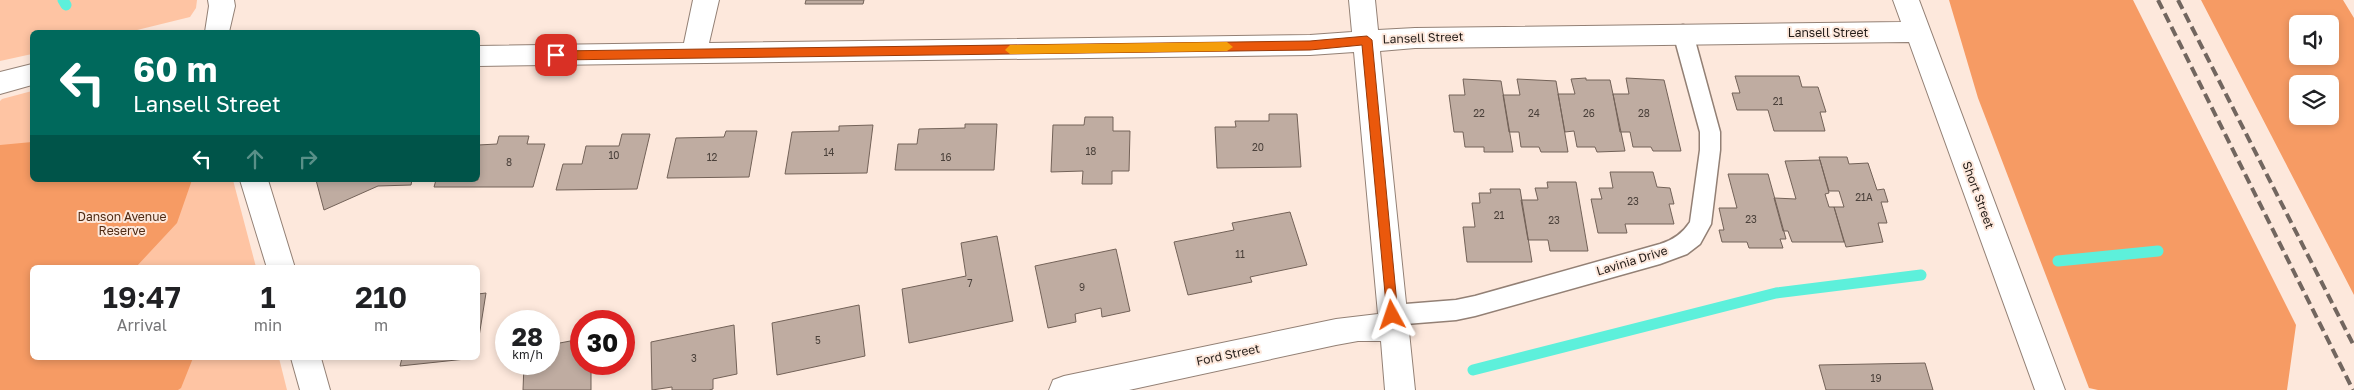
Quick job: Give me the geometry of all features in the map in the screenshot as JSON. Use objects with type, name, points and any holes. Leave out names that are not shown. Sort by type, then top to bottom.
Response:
[{"type":"street","points":[[216,30],[222,6],[221,0]]},
{"type":"street","points":[[694,54],[706,0]]},
{"type":"street","points":[[1362,0],[1400,390]]},
{"type":"street","name":"Short Street","points":[[1906,0],[2050,390]]},
{"type":"street","name":"Lansell Street","points":[[480,56],[1310,45],[1367,40],[1684,33],[1919,32]]},
{"type":"street","points":[[0,83],[30,76]]},
{"type":"street","points":[[255,182],[280,265]]},
{"type":"street","name":"Ford Street","points":[[1064,390],[1393,321]]},
{"type":"street","points":[[307,360],[315,390]]},
{"type":"lane","name":"Lavinia Drive","points":[[1393,321],[1475,306],[1660,254],[1679,247],[1692,237],[1700,224],[1710,150],[1710,132],[1684,33]]},
{"type":"green space","points":[[0,0],[197,0],[196,8],[190,17],[137,30],[30,30],[30,54],[0,61]]},
{"type":"green space","points":[[1949,0],[2133,0],[2296,325],[2287,390],[2098,390],[2089,388],[1978,98]]},
{"type":"green space","points":[[2201,0],[2343,0],[2354,18],[2354,295]]},
{"type":"green space","name":"Danson Avenue Reserve","points":[[30,92],[30,182],[234,182],[255,265],[30,265],[30,360],[280,360],[287,390],[0,390],[0,101]]},
{"type":"green space","name":"Danson Avenue Reserve","points":[[30,142],[30,182],[191,182],[177,223],[138,265],[30,265],[30,360],[192,360],[181,388],[178,390],[0,390],[0,145]]},
{"type":"building","points":[[806,0],[864,0],[863,4],[805,4]]},
{"type":"building","points":[[1735,76],[1799,76],[1802,87],[1818,87],[1826,112],[1820,112],[1825,131],[1774,131],[1768,110],[1737,110],[1732,93],[1740,93]]},
{"type":"building","points":[[1586,78],[1586,80],[1610,80],[1625,151],[1597,152],[1595,147],[1577,147],[1574,131],[1565,132],[1558,94],[1575,94],[1571,79]]},
{"type":"building","points":[[1626,78],[1664,80],[1681,151],[1653,151],[1651,147],[1633,147],[1630,132],[1620,132],[1613,94],[1629,94]]},
{"type":"building","points":[[1463,79],[1501,81],[1513,152],[1484,152],[1484,147],[1465,147],[1463,132],[1454,132],[1449,95],[1465,95]]},
{"type":"building","points":[[1517,79],[1556,81],[1568,152],[1541,152],[1539,147],[1521,147],[1519,132],[1509,132],[1503,95],[1520,95]]},
{"type":"building","points":[[1269,114],[1297,114],[1301,167],[1217,168],[1215,127],[1236,127],[1235,121],[1269,121]]},
{"type":"building","points":[[1085,117],[1113,117],[1113,131],[1130,131],[1129,171],[1112,171],[1112,184],[1082,184],[1083,171],[1051,172],[1053,125],[1084,125]]},
{"type":"building","points":[[965,124],[997,124],[994,170],[895,170],[898,144],[917,144],[919,129],[965,128]]},
{"type":"building","points":[[873,125],[867,173],[785,174],[792,132],[839,131],[839,126]]},
{"type":"building","points":[[726,131],[757,131],[749,177],[667,178],[676,138],[724,137]]},
{"type":"building","points":[[622,134],[650,134],[637,189],[556,190],[563,164],[582,164],[586,146],[619,146]]},
{"type":"building","points":[[499,136],[529,136],[527,144],[545,144],[533,187],[434,187],[435,182],[480,182],[480,145],[497,144]]},
{"type":"building","points":[[1819,157],[1847,157],[1849,164],[1868,163],[1877,190],[1884,189],[1888,202],[1881,202],[1887,223],[1878,223],[1883,242],[1846,247],[1834,207],[1844,207],[1839,191],[1829,191]]},
{"type":"building","points":[[1820,160],[1829,193],[1825,194],[1829,207],[1834,207],[1844,242],[1792,242],[1788,231],[1783,231],[1774,198],[1796,199],[1785,161]]},
{"type":"building","points":[[1610,172],[1653,172],[1657,187],[1670,188],[1674,204],[1669,204],[1674,224],[1625,224],[1627,233],[1598,233],[1591,199],[1602,199],[1599,188],[1613,188]]},
{"type":"building","points":[[1728,174],[1768,174],[1786,239],[1780,239],[1783,248],[1749,248],[1747,242],[1722,242],[1719,230],[1724,230],[1719,208],[1737,208]]},
{"type":"building","points":[[317,182],[412,182],[411,185],[378,186],[324,210]]},
{"type":"building","points":[[1547,182],[1576,182],[1588,251],[1550,251],[1548,240],[1528,240],[1521,200],[1538,200],[1535,188],[1548,188]]},
{"type":"building","points":[[1490,189],[1520,189],[1532,262],[1467,262],[1463,227],[1475,227],[1472,203],[1480,203],[1479,193],[1491,193]]},
{"type":"building","points":[[1290,212],[1307,265],[1250,277],[1252,282],[1188,295],[1174,242],[1234,230],[1232,223]]},
{"type":"building","points":[[997,236],[1013,321],[909,343],[902,289],[966,276],[961,243]]},
{"type":"building","points":[[1116,249],[1130,311],[1102,317],[1101,308],[1075,314],[1076,322],[1048,328],[1035,266]]},
{"type":"building","points":[[486,293],[480,330],[480,294]]},
{"type":"building","points":[[859,305],[865,356],[777,375],[772,323]]},
{"type":"building","points":[[734,325],[737,374],[713,379],[713,389],[709,390],[672,390],[672,387],[652,390],[651,342]]},
{"type":"building","points":[[570,341],[570,375],[591,375],[591,390],[523,390],[524,375],[560,375],[560,343]]},
{"type":"building","points":[[402,360],[456,360],[400,366]]},
{"type":"building","points":[[1925,363],[1933,390],[1826,390],[1819,365]]},
{"type":"waterway","points":[[63,0],[66,5]]},
{"type":"waterway","points":[[2058,261],[2158,251]]},
{"type":"waterway","points":[[1473,370],[1776,293],[1921,275]]},
{"type":"railway","points":[[2158,0],[2353,390]]},
{"type":"railway","points":[[2178,0],[2354,346]]},
{"type":"slow traffic","points":[[1010,50],[1227,47]]},
{"type":"route","points":[[556,55],[1310,45],[1367,40],[1392,315]]}]
